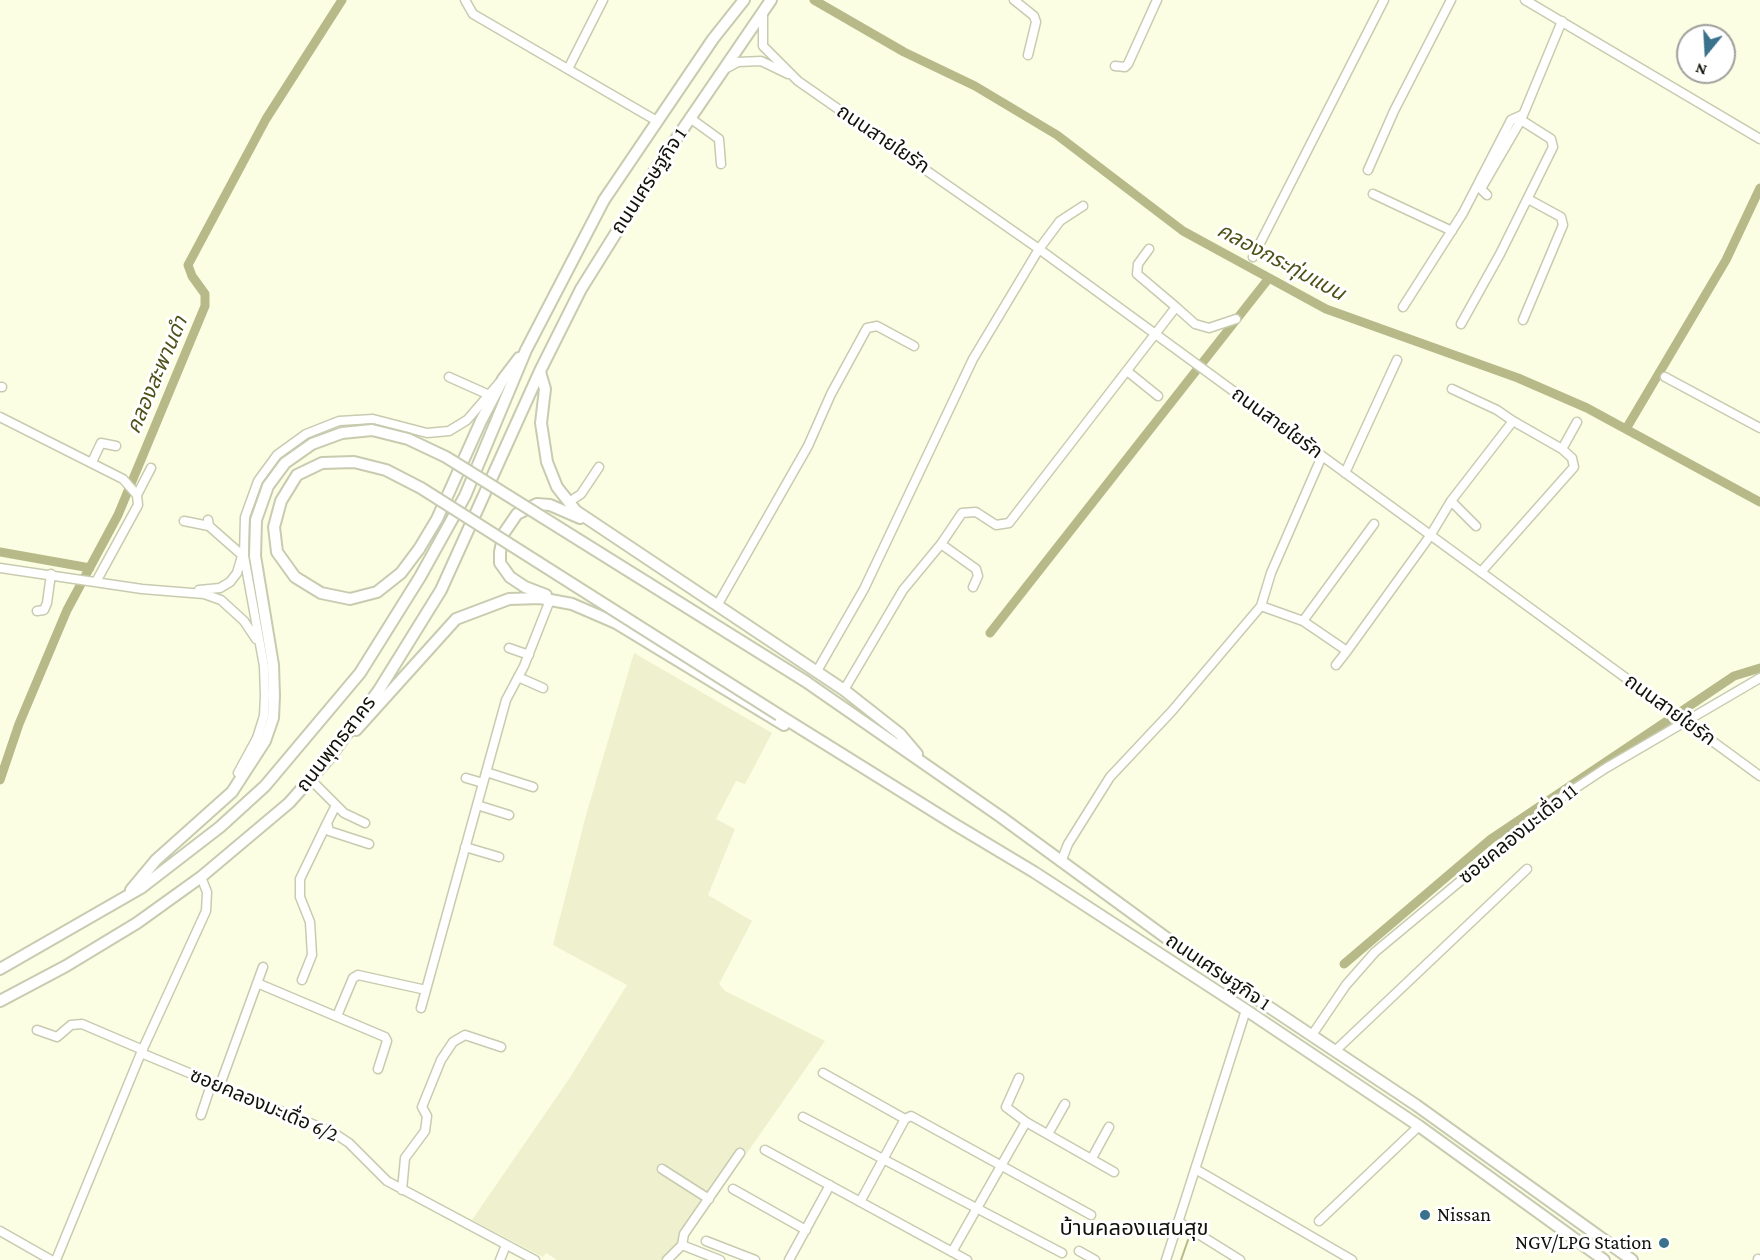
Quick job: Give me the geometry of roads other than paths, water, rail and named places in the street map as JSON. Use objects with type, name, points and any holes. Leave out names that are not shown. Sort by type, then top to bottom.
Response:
[{"type":"main road","name":"ถนนเศรษฐกิจ 1","points":[[744,0],[657,121],[604,200],[526,350],[503,379],[481,421],[437,519],[401,573],[377,592],[350,599],[321,593],[295,577],[277,552],[274,527],[280,501],[297,475],[322,463],[354,462],[386,470],[421,488],[779,715],[1034,872],[1246,1010],[1408,1118],[1604,1260]]},
{"type":"main road","name":"ถนนเศรษฐกิจ 1","points":[[540,371],[581,289],[690,118],[771,0]]},
{"type":"main road","name":"ถนนพุทธสาคร","points":[[0,969],[123,899],[160,875],[265,786],[360,673],[420,577],[465,496],[526,350]]},
{"type":"main road","points":[[540,371],[545,389],[541,423],[547,462],[557,487],[569,502],[605,532],[718,604],[844,690],[900,734],[923,762]]},
{"type":"main road","name":"ถนนพุทธสาคร","points":[[0,1001],[66,966],[137,923],[201,877],[248,840],[329,758],[379,690],[441,590],[540,371]]},
{"type":"main road","name":"ถนนเศรษฐกิจ 1","points":[[123,899],[156,860],[217,806],[246,772],[265,741],[273,718],[273,665],[255,556],[256,520],[268,486],[285,463],[312,444],[342,433],[372,430],[408,439],[446,457],[805,681],[923,762],[1176,945],[1416,1105],[1632,1260]]},
{"type":"main road","points":[[605,532],[564,511],[537,504],[517,514],[504,532],[500,563],[510,577],[525,587],[616,623],[860,772],[894,787]]},
{"type":"main road","points":[[329,758],[375,711],[456,619],[509,599],[550,600],[572,604]]},
{"type":"main road","points":[[1408,1118],[1416,1105]]},
{"type":"street","points":[[465,0],[473,14],[657,121]]},
{"type":"street","points":[[568,69],[603,0]]},
{"type":"street","points":[[1014,0],[1027,9],[1036,22],[1028,55]]},
{"type":"street","points":[[1115,66],[1125,67],[1128,64],[1157,0]]},
{"type":"street","points":[[1253,257],[1383,0]]},
{"type":"street","points":[[1368,170],[1394,111],[1451,0]]},
{"type":"street","points":[[1525,0],[1760,138]]},
{"type":"street","name":"ถนนสายใยรัก","points":[[763,12],[764,46],[791,75]]},
{"type":"street","points":[[1487,195],[1482,187],[1522,117],[1562,21]]},
{"type":"street","name":"ถนนสายใยรัก","points":[[722,70],[738,62],[749,60],[761,61],[791,75],[1039,249],[1760,776]]},
{"type":"street","points":[[1461,324],[1528,199],[1553,143],[1522,117]]},
{"type":"street","points":[[1403,307],[1452,231],[1511,120],[1522,117]]},
{"type":"street","points":[[690,118],[719,139],[721,164]]},
{"type":"street","points":[[1373,194],[1452,231]]},
{"type":"street","points":[[1523,320],[1563,225],[1561,218],[1528,199]]},
{"type":"street","points":[[817,671],[864,589],[973,359],[1039,249],[1060,221],[1083,206]]},
{"type":"street","points":[[1149,249],[1138,264],[1137,274],[1195,324],[1209,328],[1236,319]]},
{"type":"street","points":[[844,690],[903,590],[941,544],[962,513],[976,512],[996,525],[1009,523],[1176,307]]},
{"type":"street","points":[[718,604],[808,446],[831,394],[867,328],[877,326],[914,346]]},
{"type":"street","points":[[1345,473],[1397,360]]},
{"type":"street","points":[[1127,371],[1158,396]]},
{"type":"street","points":[[449,377],[487,394]]},
{"type":"street","points":[[1665,377],[1760,428]]},
{"type":"street","points":[[0,568],[97,580],[142,589],[187,591],[220,588],[230,582],[237,573],[243,551],[245,517],[258,481],[277,455],[306,434],[339,422],[373,419],[439,433],[466,421],[487,394],[503,379]]},
{"type":"street","points":[[1452,389],[1497,410],[1562,449],[1574,462],[1571,472],[1481,572]]},
{"type":"street","points":[[0,417],[123,478],[137,495]]},
{"type":"street","points":[[1336,665],[1430,536],[1451,501],[1513,421]]},
{"type":"street","points":[[1562,449],[1577,422]]},
{"type":"street","points":[[92,462],[101,443],[116,446]]},
{"type":"street","points":[[1061,862],[1068,844],[1110,777],[1172,711],[1261,606],[1270,573],[1322,456]]},
{"type":"street","points":[[569,502],[581,494],[599,467]]},
{"type":"street","points":[[97,580],[138,505],[137,495],[151,468]]},
{"type":"street","points":[[1451,501],[1476,526]]},
{"type":"street","points":[[184,521],[208,523],[243,551],[261,650],[266,696],[264,716],[244,764],[217,806]]},
{"type":"street","points":[[1303,621],[1374,524]]},
{"type":"street","points":[[941,544],[976,569],[978,576],[974,586]]},
{"type":"street","points":[[37,611],[44,610],[47,603],[51,574]]},
{"type":"street","points":[[187,591],[221,600],[247,625],[261,650]]},
{"type":"street","points":[[421,1008],[506,700],[529,655],[550,600]]},
{"type":"street","points":[[1261,606],[1303,621],[1347,651]]},
{"type":"street","points":[[509,648],[529,655]]},
{"type":"street","points":[[518,677],[543,688]]},
{"type":"street","name":"ซอยคลองมะเดื่อ 11","points":[[1312,1035],[1346,985],[1376,952],[1550,806],[1584,781],[1760,678]]},
{"type":"street","points":[[486,772],[533,787]]},
{"type":"street","points":[[466,778],[483,783]]},
{"type":"street","points":[[310,779],[344,813],[365,824]]},
{"type":"street","points":[[302,980],[312,955],[310,922],[300,897],[300,879],[336,804]]},
{"type":"street","points":[[477,805],[509,815]]},
{"type":"street","points":[[327,824],[329,831],[369,844]]},
{"type":"street","points":[[465,847],[499,857]]},
{"type":"street","points":[[1336,1050],[1527,869]]},
{"type":"street","points":[[56,1260],[142,1051],[206,911],[207,892],[201,877]]},
{"type":"street","points":[[201,1115],[216,1084],[263,967]]},
{"type":"street","points":[[337,1016],[353,978],[358,975],[426,990]]},
{"type":"street","points":[[257,983],[385,1037],[387,1041],[378,1069]]},
{"type":"street","points":[[1166,1260],[1197,1170],[1246,1010]]},
{"type":"street","name":"ซอยคลองมะเดื่อ 6/2","points":[[37,1030],[57,1037],[71,1025],[82,1024],[343,1138],[380,1175],[402,1190],[535,1260]]},
{"type":"street","points":[[402,1190],[405,1158],[425,1131],[427,1116],[422,1107],[441,1060],[453,1042],[465,1035],[501,1047]]},
{"type":"street","points":[[823,1073],[905,1119]]},
{"type":"street","points":[[1019,1078],[1006,1107],[1026,1122],[1114,1172]]},
{"type":"street","points":[[1048,1134],[1065,1104]]},
{"type":"street","points":[[860,1202],[905,1119],[910,1116],[1091,1215]]},
{"type":"street","points":[[803,1117],[1062,1253]]},
{"type":"street","points":[[952,1252],[1026,1122]]},
{"type":"street","points":[[1319,1221],[1419,1126]]},
{"type":"street","points":[[1092,1158],[1109,1127]]},
{"type":"street","points":[[765,1150],[968,1260]]},
{"type":"street","points":[[667,1260],[682,1245],[684,1234],[740,1153]]},
{"type":"street","points":[[662,1169],[708,1199]]},
{"type":"street","points":[[1197,1170],[1352,1260]]},
{"type":"street","points":[[789,1260],[830,1185]]},
{"type":"street","points":[[733,1189],[806,1230]]},
{"type":"street","points":[[1179,1222],[1240,1260]]},
{"type":"street","points":[[0,1231],[51,1260]]},
{"type":"street","points":[[706,1240],[755,1260]]},
{"type":"street","points":[[500,1260],[506,1245]]},
{"type":"street","points":[[682,1245],[720,1260]]},
{"type":"street","points":[[1079,1251],[1095,1260]]},
{"type":"waterway","name":"คลองสะพานดำ","points":[[0,780],[19,724],[67,610],[118,515],[205,306],[205,294],[192,276],[188,265],[266,119],[342,0]]},
{"type":"waterway","name":"คลองกระทุ่มแบน","points":[[814,0],[904,52],[975,86],[1057,135],[1183,231],[1326,309],[1518,378],[1587,408],[1760,502]]},
{"type":"waterway","points":[[1626,429],[1726,260],[1760,188]]},
{"type":"waterway","points":[[990,633],[1269,278]]},
{"type":"waterway","points":[[0,552],[90,568]]},
{"type":"waterway","points":[[1344,964],[1491,839],[1734,676],[1760,668]]},
{"type":"waterway","points":[[1181,1260],[1188,1240]]},
{"type":"place","name":"Nissan","points":[[1425,1215]]},
{"type":"place","name":"NGV/LPG Station","points":[[1664,1243]]},
{"type":"district","name":"บ้านคลองแสนสุข","points":[[1134,1228]]}]
